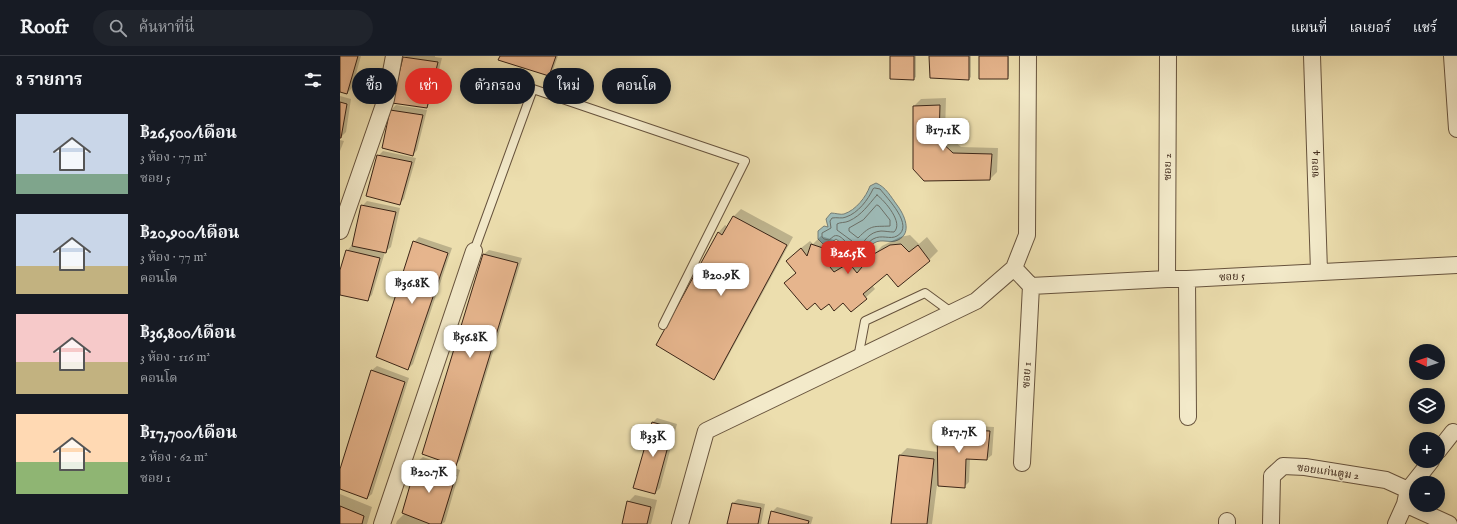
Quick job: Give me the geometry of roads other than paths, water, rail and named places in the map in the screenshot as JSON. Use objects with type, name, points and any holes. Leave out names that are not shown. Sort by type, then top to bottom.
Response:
[{"type":"street","points":[[340,231],[386,99],[394,56]]},
{"type":"street","points":[[680,524],[706,431],[976,300],[1014,268],[1027,235],[1028,56]]},
{"type":"street","name":"ซอย 2","points":[[1167,279],[1168,56]]},
{"type":"street","name":"ซอย 4","points":[[1312,56],[1319,271]]},
{"type":"street","points":[[1452,56],[1457,129]]},
{"type":"street","points":[[382,524],[474,250]]},
{"type":"street","name":"ซอย 5","points":[[1031,286],[1457,265]]},
{"type":"street","points":[[1014,268],[1031,286]]},
{"type":"street","points":[[1187,279],[1188,417]]},
{"type":"street","name":"ซอย 1","points":[[1022,464],[1031,286]]},
{"type":"street","points":[[1445,443],[1453,432]]},
{"type":"street","name":"ซอยแก่นตูม 2","points":[[1271,524],[1272,476],[1283,466],[1305,467],[1386,480],[1407,497]]},
{"type":"street","points":[[1396,524],[1407,497],[1426,468]]},
{"type":"street","points":[[1407,497],[1449,524]]},
{"type":"lane","points":[[474,250],[533,89],[745,160],[663,325]]},
{"type":"lane","points":[[858,358],[865,321],[925,293],[951,312]]},
{"type":"water","points":[[876,183],[888,192],[902,213],[906,223],[903,237],[895,241],[880,241],[874,243],[864,258],[855,260],[848,256],[846,247],[836,239],[830,244],[823,244],[818,239],[818,231],[824,226],[828,227],[826,219],[831,213],[843,214],[853,209],[863,199],[870,186]]}]
